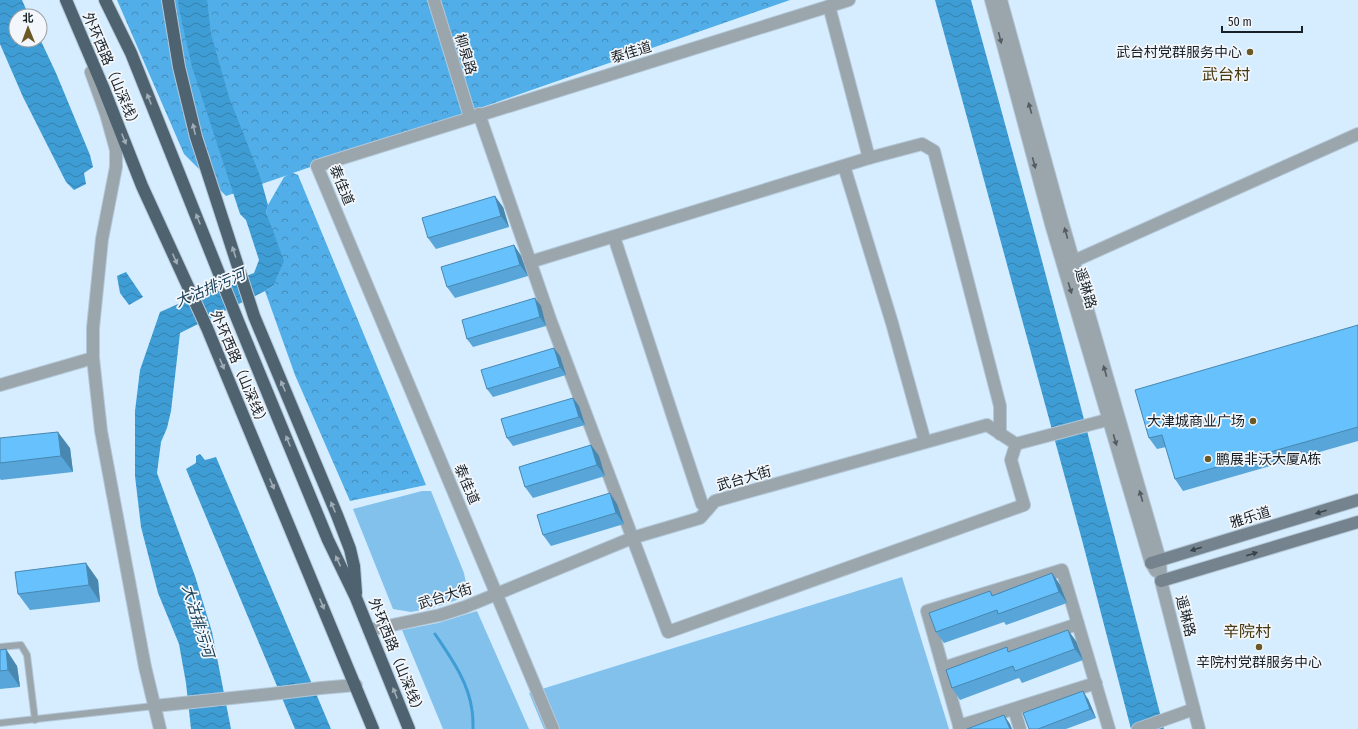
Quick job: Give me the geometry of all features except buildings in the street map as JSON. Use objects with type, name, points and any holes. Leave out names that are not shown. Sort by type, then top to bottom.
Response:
[{"type":"highway","name":"外环西路（山深线）","points":[[66,0],[103,87],[142,186],[206,328],[373,729]]},
{"type":"highway","name":"外环西路（山深线）","points":[[105,0],[131,53],[238,321],[328,540],[356,598],[409,729]]},
{"type":"highway","points":[[168,0],[179,67],[196,137],[254,316],[350,549],[354,566],[356,598]]},
{"type":"main road","name":"雅乐道","points":[[1155,562],[1358,500]]},
{"type":"main road","points":[[1161,581],[1358,522]]},
{"type":"street","points":[[59,0],[84,50],[106,114],[116,150],[116,167],[102,239],[93,328],[93,358],[101,431],[145,667],[160,729]]},
{"type":"street","name":"柳泉路","points":[[434,0],[474,116],[668,632],[1024,505],[1011,460],[1016,444]]},
{"type":"street","name":"泰佳道","points":[[553,729],[317,166],[849,0]]},
{"type":"street","name":"遥琳路","points":[[991,0],[1014,88],[1068,262],[1161,581],[1199,729]]},
{"type":"street","name":"遥琳路","points":[[1001,0],[1068,262]]},
{"type":"street","points":[[829,6],[869,158]]},
{"type":"street","points":[[1068,262],[1358,134]]},
{"type":"street","points":[[530,262],[869,158],[922,144],[934,151],[1000,406],[1000,434]]},
{"type":"street","points":[[844,166],[892,323],[925,442]]},
{"type":"street","points":[[614,237],[702,504],[708,509]]},
{"type":"street","points":[[0,385],[93,358]]},
{"type":"street","points":[[1016,444],[1114,418]]},
{"type":"street","name":"武台大街","points":[[369,630],[440,615],[465,607],[632,538],[700,518],[715,501],[987,425],[1016,444]]},
{"type":"street","points":[[1096,683],[959,728],[927,611],[1062,570],[1096,683],[1109,729]]},
{"type":"street","points":[[943,668],[1078,624]]},
{"type":"street","points":[[154,706],[321,688],[356,686]]},
{"type":"street","points":[[1014,709],[1020,729]]},
{"type":"street","points":[[1138,729],[1194,710]]},
{"type":"lane","points":[[0,647],[21,645],[27,655],[35,720]]},
{"type":"lane","points":[[0,723],[154,706]]},
{"type":"shaded area","points":[[422,491],[431,491],[464,573],[467,589],[463,598],[432,608],[411,612],[393,609],[353,509]]},
{"type":"shaded area","points":[[902,577],[949,729],[544,729],[529,693]]},
{"type":"shaded area","points":[[477,611],[529,729],[443,729],[402,630],[438,623]]},
{"type":"green space","points":[[117,0],[790,0],[293,173],[298,175],[426,485],[350,501],[295,375],[265,291],[273,286],[273,235],[266,212],[268,205],[284,177],[288,175],[226,196],[184,154]]},
{"type":"water","points":[[0,0],[22,0],[26,8],[8,8],[8,48],[44,48],[90,155],[93,167],[84,173],[86,184],[74,190],[66,182],[23,97],[0,44]]},
{"type":"water","name":"大沽排污河","points":[[178,0],[207,0],[211,34],[229,97],[260,176],[268,205],[266,212],[284,261],[273,286],[180,333],[171,411],[167,428],[161,442],[157,473],[195,576],[212,632],[231,729],[191,729],[186,683],[179,644],[158,593],[141,527],[135,476],[135,411],[140,370],[160,312],[254,273],[259,260],[246,220],[240,214],[192,67]]},
{"type":"water","points":[[935,0],[971,0],[1021,182],[1164,729],[1131,729],[1082,540]]},
{"type":"water","points":[[126,272],[143,297],[129,305],[120,293],[117,276]]},
{"type":"water","points":[[200,454],[205,460],[216,457],[331,729],[295,729],[186,469],[196,463],[196,456]]},
{"type":"waterway","points":[[435,634],[458,670],[467,689],[472,710],[473,729]]},
{"type":"place","name":"武台村党群服务中心","points":[[1250,52]]},
{"type":"place","name":"大津城商业广场","points":[[1253,421]]},
{"type":"place","name":"鹏展非沃大厦A栋","points":[[1208,459]]},
{"type":"place","name":"辛院村党群服务中心","points":[[1259,647]]},
{"type":"district","name":"武台村","points":[[1226,74]]},
{"type":"district","name":"辛院村","points":[[1247,631]]}]
